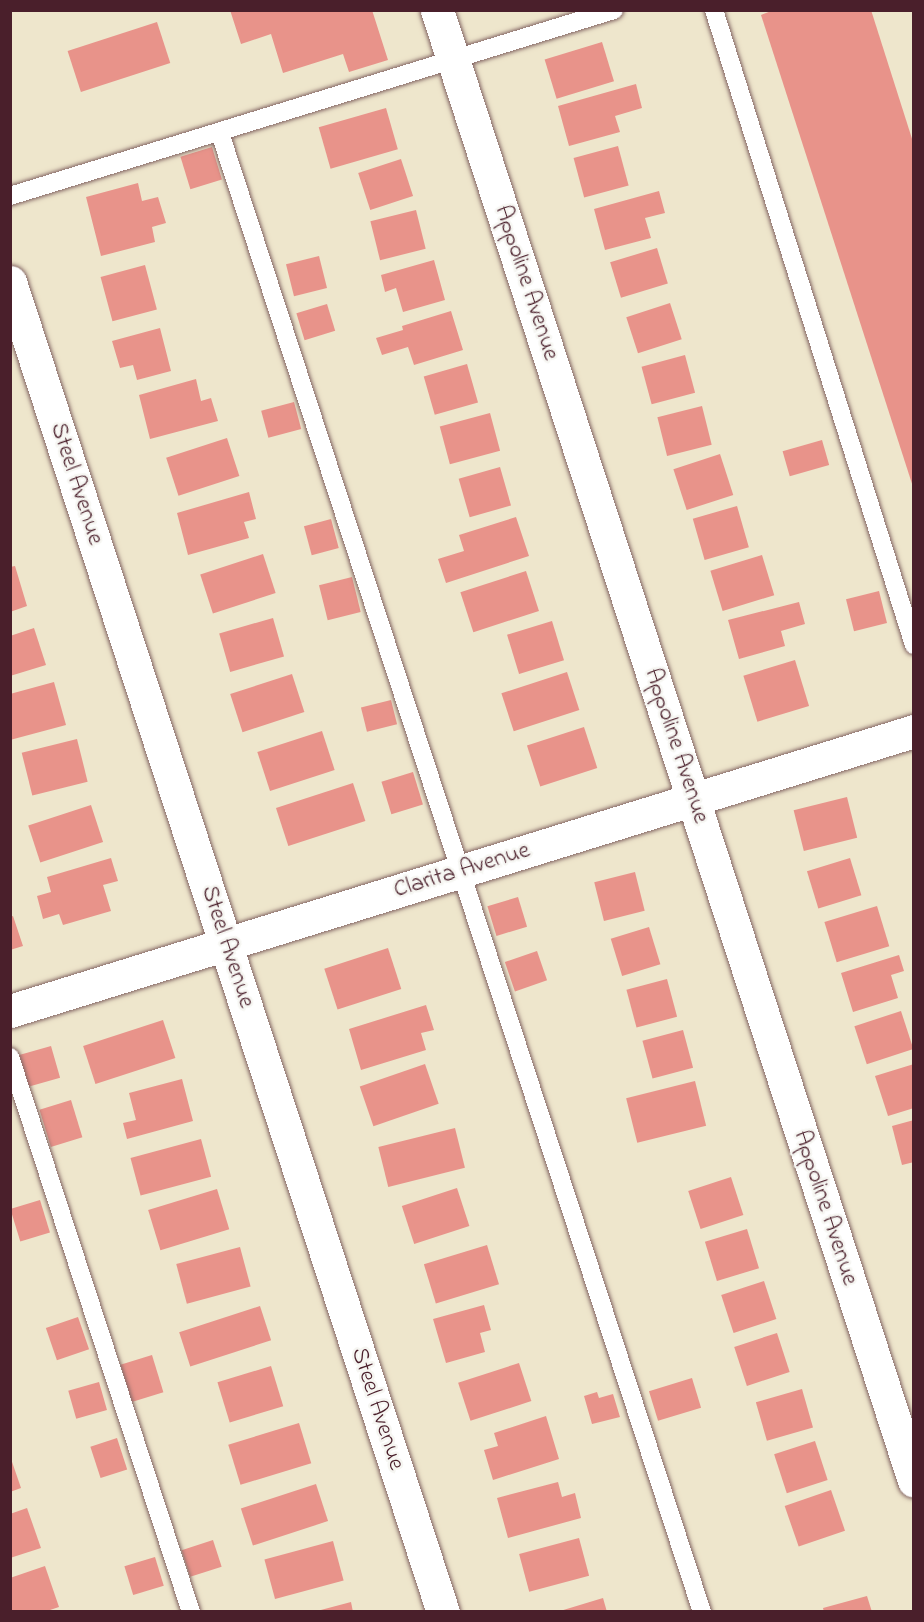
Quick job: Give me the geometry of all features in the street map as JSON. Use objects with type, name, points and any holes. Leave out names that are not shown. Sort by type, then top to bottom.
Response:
[{"type":"street","name":"Appoline Avenue","points":[[437,10],[914,1481]]},
{"type":"street","name":"Steel Avenue","points":[[10,282],[442,1611]]},
{"type":"street","name":"Clarita Avenue","points":[[10,1011],[914,731]]},
{"type":"lane","points":[[10,196],[454,62],[565,18],[614,10]]},
{"type":"lane","points":[[714,10],[914,645]]},
{"type":"lane","points":[[220,133],[702,1611]]},
{"type":"lane","points":[[10,1057],[191,1611]]},
{"type":"building","points":[[230,10],[372,10],[388,60],[349,72],[343,54],[283,73],[271,34],[241,44]]},
{"type":"building","points":[[774,10],[871,10],[914,145],[914,490],[761,15]]},
{"type":"building","points":[[157,22],[170,63],[81,92],[68,51]]},
{"type":"building","points":[[602,42],[614,81],[557,99],[545,60]]},
{"type":"building","points":[[636,84],[642,108],[615,116],[620,132],[569,146],[558,106]]},
{"type":"building","points":[[386,108],[398,149],[331,169],[319,127]]},
{"type":"building","points":[[618,146],[629,186],[584,198],[574,158]]},
{"type":"building","points":[[212,147],[222,180],[190,189],[180,157]]},
{"type":"building","points":[[401,159],[413,196],[370,210],[358,173]]},
{"type":"building","points":[[138,183],[142,201],[158,197],[166,223],[152,227],[155,242],[101,256],[86,197]]},
{"type":"building","points":[[659,191],[665,213],[645,218],[651,238],[605,250],[594,209]]},
{"type":"building","points":[[416,210],[426,249],[380,260],[370,221]]},
{"type":"building","points":[[657,248],[668,283],[621,298],[610,262]]},
{"type":"building","points":[[319,256],[327,288],[294,296],[286,264]]},
{"type":"building","points":[[434,260],[445,300],[403,312],[396,288],[385,292],[381,275]]},
{"type":"building","points":[[145,265],[157,309],[112,321],[101,277]]},
{"type":"building","points":[[670,303],[682,339],[638,353],[626,317]]},
{"type":"building","points":[[327,304],[335,331],[305,340],[296,313]]},
{"type":"building","points":[[451,311],[463,350],[414,365],[408,347],[382,355],[376,338],[403,330],[402,326]]},
{"type":"building","points":[[160,328],[171,371],[137,380],[133,365],[120,368],[112,341]]},
{"type":"building","points":[[685,355],[695,393],[652,404],[642,367]]},
{"type":"building","points":[[467,364],[478,402],[435,415],[424,376]]},
{"type":"building","points":[[196,379],[201,401],[211,398],[218,421],[150,439],[139,395]]},
{"type":"building","points":[[294,402],[301,429],[268,438],[261,411]]},
{"type":"building","points":[[702,406],[712,445],[667,456],[657,417]]},
{"type":"building","points":[[490,413],[500,451],[450,464],[440,426]]},
{"type":"building","points":[[227,438],[239,476],[178,496],[166,458]]},
{"type":"building","points":[[822,440],[829,465],[790,476],[783,451]]},
{"type":"building","points":[[720,454],[733,495],[687,510],[673,469]]},
{"type":"building","points":[[500,467],[511,505],[470,517],[459,479]]},
{"type":"building","points":[[249,492],[256,519],[244,522],[249,538],[188,555],[177,513]]},
{"type":"building","points":[[737,506],[749,547],[705,560],[693,519]]},
{"type":"building","points":[[516,517],[529,556],[446,583],[438,559],[464,551],[459,535]]},
{"type":"building","points":[[331,519],[339,548],[312,555],[304,526]]},
{"type":"building","points":[[263,554],[276,593],[213,613],[200,574]]},
{"type":"building","points":[[762,555],[774,595],[723,611],[710,571]]},
{"type":"building","points":[[15,566],[27,606],[10,612],[10,567]]},
{"type":"building","points":[[526,571],[539,611],[473,632],[460,592]]},
{"type":"building","points":[[352,577],[361,612],[328,620],[319,585]]},
{"type":"building","points":[[879,591],[887,623],[854,631],[846,599]]},
{"type":"building","points":[[799,602],[805,624],[781,631],[785,646],[739,659],[728,620]]},
{"type":"building","points":[[273,618],[284,656],[230,672],[219,633]]},
{"type":"building","points":[[552,621],[564,660],[519,674],[507,635]]},
{"type":"building","points":[[34,628],[46,665],[10,676],[10,636]]},
{"type":"building","points":[[795,660],[809,706],[757,722],[743,676]]},
{"type":"building","points":[[567,672],[579,710],[514,731],[501,693]]},
{"type":"building","points":[[292,674],[304,712],[243,732],[230,694]]},
{"type":"building","points":[[54,682],[66,725],[10,740],[10,694]]},
{"type":"building","points":[[391,700],[397,724],[367,732],[361,707]]},
{"type":"building","points":[[584,727],[597,768],[540,786],[527,746]]},
{"type":"building","points":[[322,731],[335,770],[270,791],[257,752]]},
{"type":"building","points":[[77,739],[88,782],[32,795],[22,753]]},
{"type":"building","points":[[413,772],[423,805],[391,814],[381,782]]},
{"type":"building","points":[[353,783],[365,821],[288,846],[276,808]]},
{"type":"building","points":[[847,797],[857,838],[804,851],[794,810]]},
{"type":"building","points":[[91,805],[103,842],[40,862],[28,825]]},
{"type":"building","points":[[111,858],[118,881],[103,885],[111,911],[63,925],[59,914],[43,919],[37,896],[51,892],[47,877]]},
{"type":"building","points":[[850,858],[861,895],[818,908],[807,871]]},
{"type":"building","points":[[635,872],[645,911],[604,921],[594,882]]},
{"type":"building","points":[[518,897],[527,927],[496,936],[487,906]]},
{"type":"building","points":[[877,906],[889,946],[837,962],[824,922]]},
{"type":"building","points":[[13,916],[23,946],[10,950],[10,917]]},
{"type":"building","points":[[649,927],[660,964],[622,976],[611,939]]},
{"type":"building","points":[[388,948],[401,989],[338,1010],[324,969]]},
{"type":"building","points":[[537,951],[547,980],[515,991],[505,962]]},
{"type":"building","points":[[899,955],[904,971],[891,975],[898,998],[853,1012],[841,973]]},
{"type":"building","points":[[667,979],[677,1017],[637,1028],[626,990]]},
{"type":"building","points":[[426,1005],[434,1030],[421,1033],[426,1050],[361,1070],[349,1029]]},
{"type":"building","points":[[901,1011],[913,1049],[867,1064],[854,1026]]},
{"type":"building","points":[[163,1020],[175,1058],[95,1084],[83,1046]]},
{"type":"building","points":[[683,1030],[693,1068],[653,1079],[642,1041]]},
{"type":"building","points":[[51,1046],[60,1078],[28,1087],[19,1055]]},
{"type":"building","points":[[425,1064],[439,1104],[373,1126],[360,1086]]},
{"type":"building","points":[[914,1064],[914,1108],[888,1116],[875,1076]]},
{"type":"building","points":[[182,1079],[193,1121],[127,1139],[123,1123],[136,1120],[129,1093]]},
{"type":"building","points":[[695,1081],[706,1126],[637,1143],[626,1098]]},
{"type":"building","points":[[71,1100],[82,1137],[51,1147],[39,1110]]},
{"type":"building","points":[[914,1120],[914,1162],[902,1165],[892,1126]]},
{"type":"building","points":[[455,1128],[465,1168],[388,1187],[378,1147]]},
{"type":"building","points":[[201,1139],[211,1177],[141,1196],[130,1158]]},
{"type":"building","points":[[731,1177],[743,1215],[701,1229],[688,1191]]},
{"type":"building","points":[[457,1188],[469,1226],[414,1244],[402,1206]]},
{"type":"building","points":[[217,1189],[229,1229],[160,1250],[148,1210]]},
{"type":"building","points":[[40,1200],[50,1233],[20,1242],[10,1209]]},
{"type":"building","points":[[747,1229],[759,1268],[717,1281],[705,1242]]},
{"type":"building","points":[[487,1245],[499,1284],[436,1304],[424,1264]]},
{"type":"building","points":[[240,1247],[251,1287],[187,1304],[176,1264]]},
{"type":"building","points":[[764,1281],[776,1319],[734,1333],[721,1295]]},
{"type":"building","points":[[484,1305],[491,1330],[480,1333],[485,1352],[446,1363],[433,1319]]},
{"type":"building","points":[[260,1306],[271,1340],[190,1367],[179,1332]]},
{"type":"building","points":[[78,1317],[89,1349],[57,1360],[46,1328]]},
{"type":"building","points":[[777,1333],[790,1372],[747,1386],[734,1347]]},
{"type":"building","points":[[152,1355],[163,1392],[132,1402],[120,1365]]},
{"type":"building","points":[[519,1363],[531,1401],[470,1421],[458,1383]]},
{"type":"building","points":[[271,1366],[283,1406],[230,1423],[217,1382]]},
{"type":"building","points":[[692,1378],[701,1408],[658,1421],[649,1391]]},
{"type":"building","points":[[99,1382],[107,1410],[76,1419],[68,1391]]},
{"type":"building","points":[[802,1389],[813,1427],[767,1441],[756,1402]]},
{"type":"building","points":[[597,1392],[599,1398],[613,1394],[620,1417],[592,1424],[584,1396]]},
{"type":"building","points":[[546,1416],[559,1459],[493,1480],[484,1450],[498,1446],[494,1433]]},
{"type":"building","points":[[299,1423],[311,1463],[241,1485],[228,1445]]},
{"type":"building","points":[[117,1438],[127,1469],[101,1478],[90,1447]]},
{"type":"building","points":[[815,1441],[828,1480],[787,1493],[774,1454]]},
{"type":"building","points":[[10,1456],[21,1488],[10,1492]]},
{"type":"building","points":[[558,1482],[562,1497],[575,1493],[581,1518],[508,1538],[497,1498]]},
{"type":"building","points":[[316,1484],[328,1521],[253,1546],[241,1508]]},
{"type":"building","points":[[831,1490],[845,1531],[799,1547],[785,1506]]},
{"type":"building","points":[[27,1508],[41,1548],[10,1558],[10,1514]]},
{"type":"building","points":[[579,1538],[589,1576],[529,1592],[519,1554]]},
{"type":"building","points":[[213,1540],[222,1567],[190,1577],[182,1550]]},
{"type":"building","points":[[333,1541],[344,1581],[275,1599],[264,1559]]},
{"type":"building","points":[[155,1557],[164,1586],[133,1595],[124,1566]]},
{"type":"building","points":[[45,1566],[59,1607],[44,1612],[10,1612],[10,1578]]},
{"type":"building","points":[[867,1596],[872,1612],[824,1612],[823,1608]]},
{"type":"building","points":[[603,1598],[607,1612],[560,1612],[560,1611]]},
{"type":"building","points":[[351,1602],[353,1612],[317,1612],[317,1611]]}]
